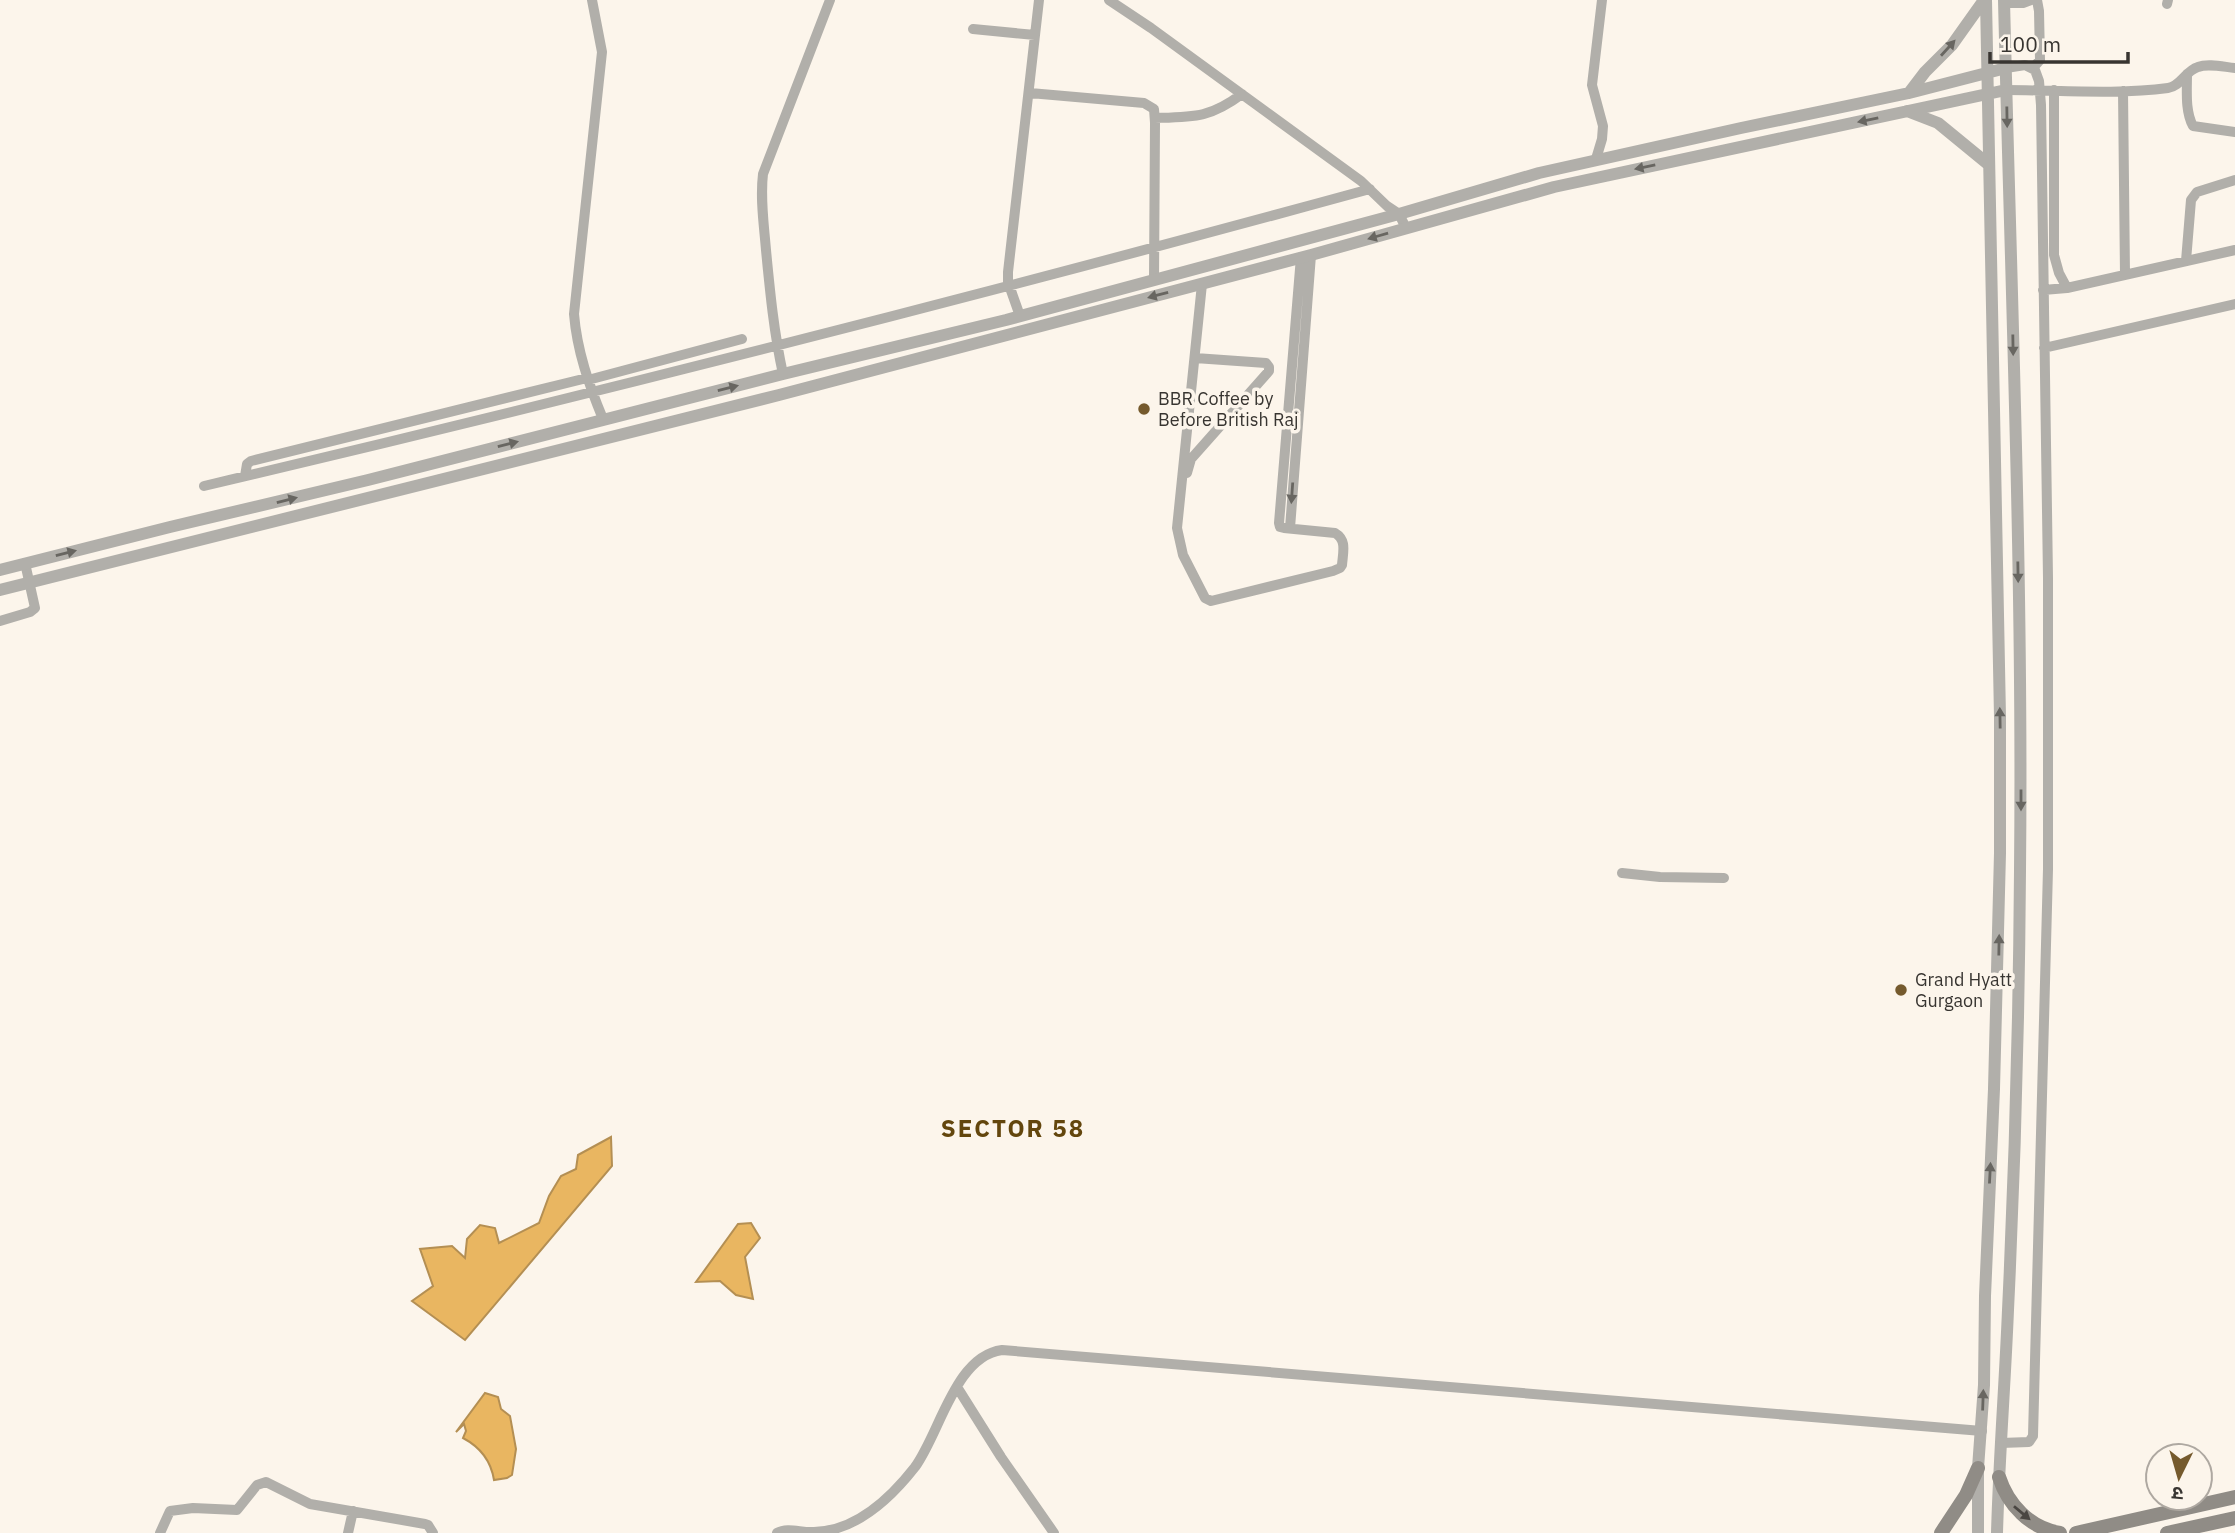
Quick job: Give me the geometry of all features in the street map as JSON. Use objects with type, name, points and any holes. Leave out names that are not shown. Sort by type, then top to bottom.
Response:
[{"type":"main road","points":[[1941,1533],[1966,1495],[1978,1468]]},
{"type":"main road","points":[[1999,1478],[2004,1493],[2025,1516],[2039,1526],[2060,1533]]},
{"type":"main road","points":[[2076,1533],[2235,1497]]},
{"type":"main road","points":[[2167,1533],[2235,1518]]},
{"type":"street","points":[[592,0],[602,52],[574,314],[576,338],[603,419]]},
{"type":"street","points":[[783,374],[777,346],[761,194],[763,174],[830,0]]},
{"type":"street","points":[[1020,316],[1008,272],[1039,0]]},
{"type":"street","points":[[1109,0],[1370,189],[1399,214],[1406,228]]},
{"type":"street","points":[[1596,159],[1603,126],[1592,85],[1602,0]]},
{"type":"street","points":[[1909,93],[1952,45],[1985,0]]},
{"type":"street","points":[[1978,1533],[2000,839],[2000,717],[1985,0]]},
{"type":"street","points":[[1997,1533],[2020,931],[2021,792],[2004,2],[2024,3],[2034,0],[2039,11],[2040,60],[2033,68]]},
{"type":"street","points":[[973,29],[1035,35]]},
{"type":"street","points":[[0,570],[1020,316],[1399,214],[1515,179],[1596,159],[1909,93],[1987,72],[2025,65],[2033,68],[2038,76],[2040,90],[2048,578],[2048,869],[2033,1436],[2029,1442],[2001,1443]]},
{"type":"street","points":[[0,590],[714,412],[1202,284],[1554,187],[1987,93],[2006,90],[2123,91],[2173,87],[2200,66],[2235,68]]},
{"type":"street","points":[[2187,74],[2190,121],[2193,126],[2235,132]]},
{"type":"street","points":[[2054,90],[2054,255],[2059,274],[2067,288]]},
{"type":"street","points":[[2123,91],[2125,275]]},
{"type":"street","points":[[1030,93],[1144,103],[1154,109],[1154,280]]},
{"type":"street","points":[[1155,118],[1204,116],[1224,108],[1242,94]]},
{"type":"street","points":[[1907,111],[1938,123],[1988,164]]},
{"type":"street","points":[[2186,261],[2190,200],[2197,192],[2235,180]]},
{"type":"street","points":[[204,486],[777,346],[1370,189]]},
{"type":"street","points":[[2043,290],[2067,288],[2235,250]]},
{"type":"street","points":[[1202,284],[1177,527],[1183,555],[1207,601],[1340,568],[1344,542],[1341,536],[1280,527],[1279,523],[1289,468],[1306,256]]},
{"type":"street","points":[[2044,348],[2235,304]]},
{"type":"street","points":[[245,476],[247,464],[251,461],[742,339]]},
{"type":"street","points":[[1183,476],[1188,472],[1191,459],[1269,371],[1266,363],[1195,358]]},
{"type":"street","points":[[212,517],[218,536]]},
{"type":"street","points":[[0,621],[34,609],[24,563]]},
{"type":"street","points":[[1622,873],[1660,877],[1724,878]]},
{"type":"street","points":[[1984,1347],[2006,1348]]},
{"type":"street","points":[[776,1533],[782,1530],[815,1532],[836,1528],[858,1520],[874,1508],[919,1461],[957,1387],[980,1358],[988,1352],[1002,1350],[1982,1431]]},
{"type":"street","points":[[957,1387],[1054,1533]]},
{"type":"street","points":[[160,1533],[170,1511],[193,1508],[237,1510],[257,1485],[266,1482],[310,1504],[425,1524],[433,1533]]},
{"type":"street","points":[[348,1533],[353,1511]]},
{"type":"shaded area","points":[[611,1137],[612,1166],[465,1340],[412,1301],[433,1286],[420,1249],[452,1246],[465,1258],[467,1239],[480,1225],[495,1228],[499,1243],[539,1223],[549,1196],[561,1176],[576,1169],[578,1155]]},
{"type":"shaded area","points":[[751,1223],[760,1238],[745,1257],[753,1299],[736,1295],[720,1281],[696,1282],[738,1224]]},
{"type":"shaded area","points":[[485,1393],[498,1397],[501,1409],[510,1416],[516,1449],[512,1475],[507,1478],[494,1480],[484,1455],[463,1438],[466,1431],[464,1424],[456,1432]]},
{"type":"place","name":"BBR Coffee by Before British Raj","points":[[1144,409]]},
{"type":"place","name":"Grand Hyatt Gurgaon","points":[[1901,990]]},
{"type":"district","name":"SECTOR 58","points":[[1013,1129]]}]
